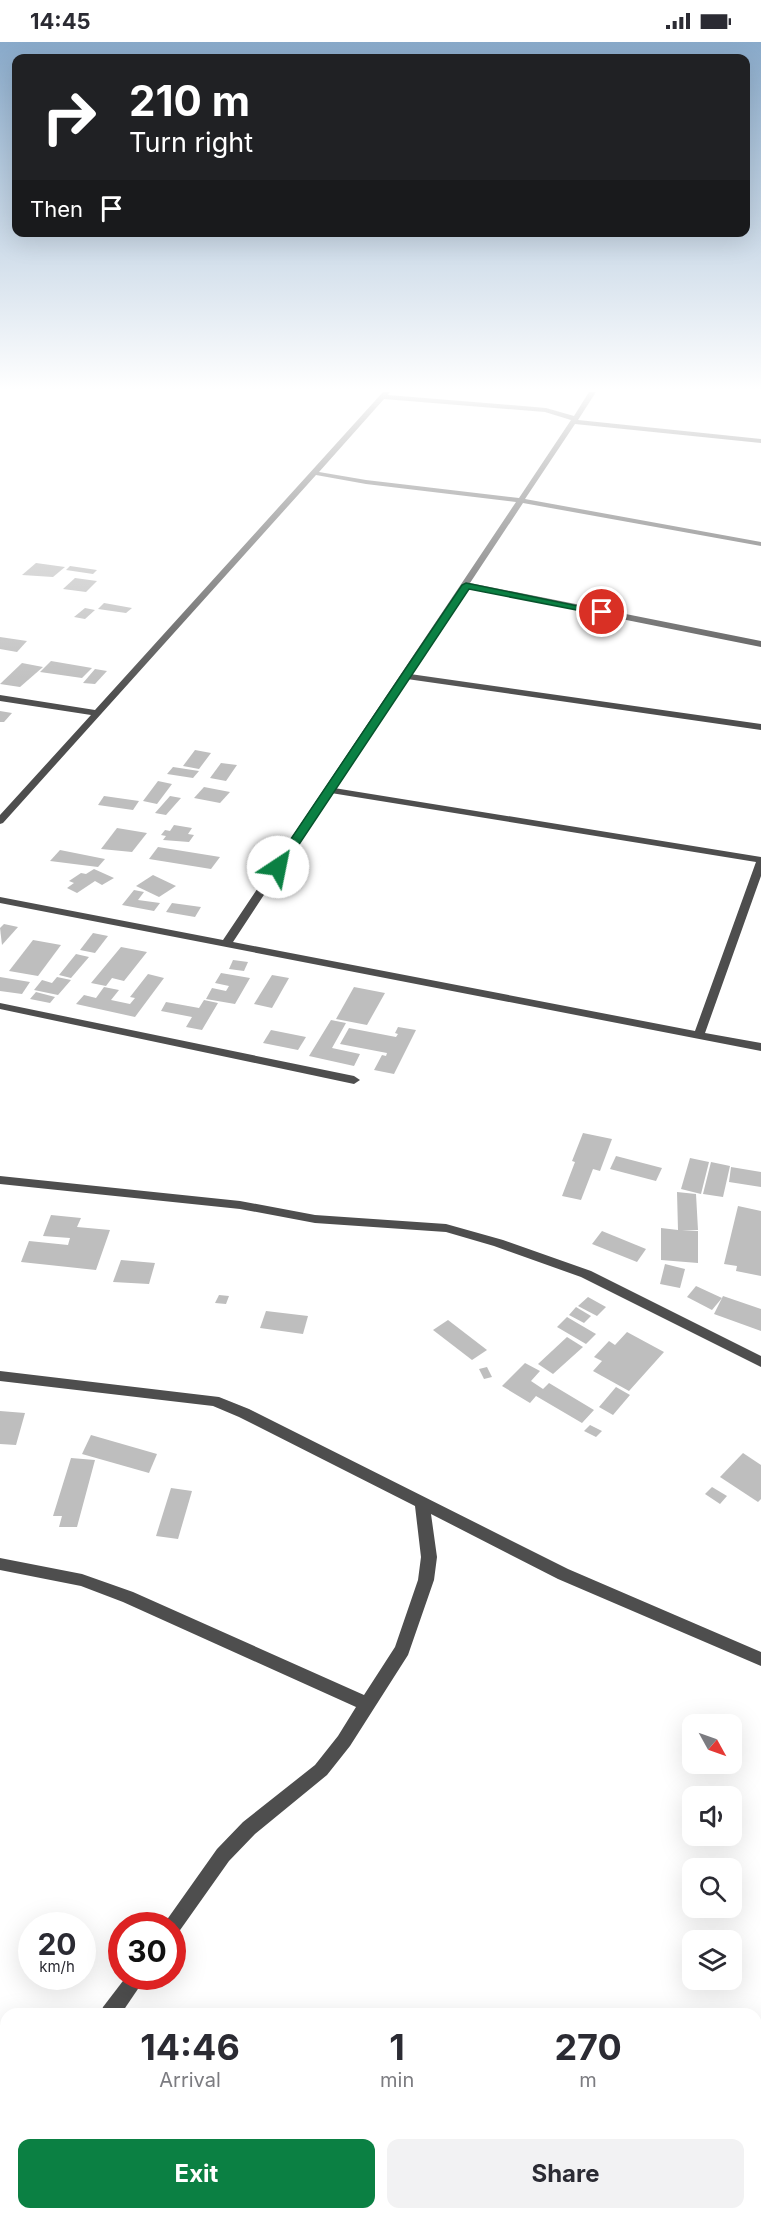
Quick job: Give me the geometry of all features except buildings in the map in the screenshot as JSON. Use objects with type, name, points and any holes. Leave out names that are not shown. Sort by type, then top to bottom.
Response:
[{"type":"street","points":[[0,821],[296,494]]},
{"type":"street","points":[[471,494],[761,544]]},
{"type":"street","points":[[226,944],[528,494]]},
{"type":"street","points":[[466,585],[761,644]]},
{"type":"street","points":[[405,676],[761,727]]},
{"type":"street","points":[[0,698],[98,713]]},
{"type":"street","points":[[329,790],[761,861],[699,1035]]},
{"type":"street","points":[[0,900],[761,1047]]},
{"type":"street","points":[[0,1006],[354,1080]]},
{"type":"street","points":[[0,1180],[240,1205],[315,1219],[446,1228],[498,1243],[585,1274],[761,1362]]},
{"type":"street","points":[[0,1376],[214,1401],[244,1413],[563,1574],[761,1659]]},
{"type":"street","points":[[183,1912],[223,1855],[249,1828],[321,1770],[344,1740],[402,1650],[426,1580],[429,1557],[422,1502]]},
{"type":"street","points":[[0,1564],[82,1580],[128,1598],[366,1704]]},
{"type":"street","points":[[115,2008],[128,1990]]},
{"type":"route","points":[[278,867],[466,585],[602,612]]}]
